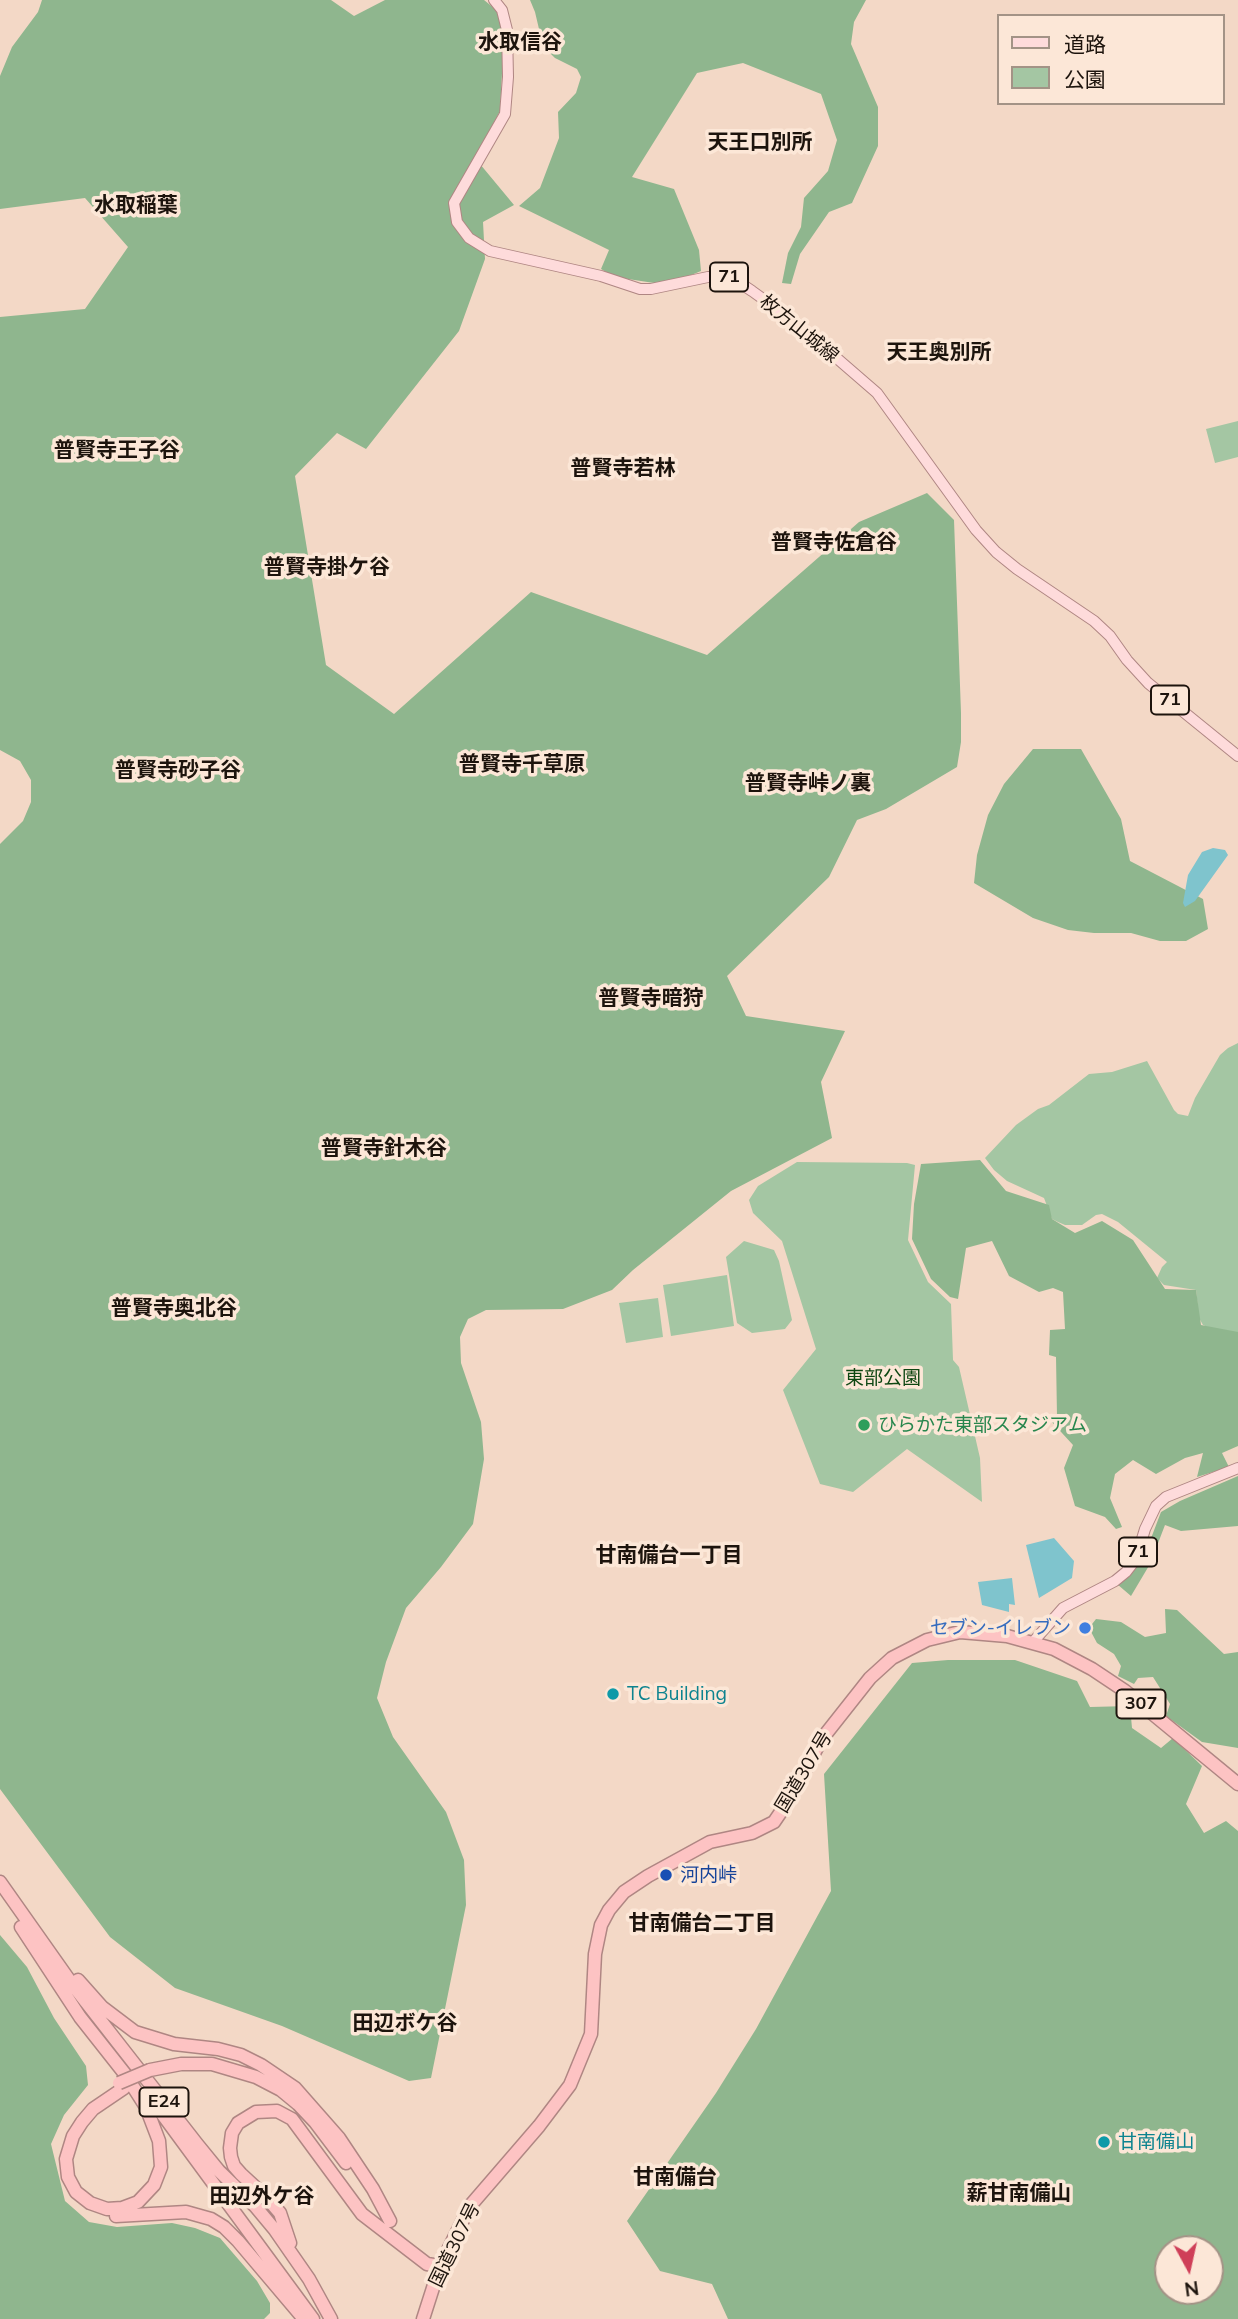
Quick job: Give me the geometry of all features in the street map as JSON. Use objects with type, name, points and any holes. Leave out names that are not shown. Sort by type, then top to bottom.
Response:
[{"type":"highway","name":"国道307号","points":[[423,2319],[440,2266],[470,2206],[539,2126],[570,2085],[590,2034],[597,1937],[605,1917],[620,1896],[648,1876],[710,1842],[752,1833],[774,1822],[791,1797],[821,1740],[870,1678],[892,1658],[928,1640],[960,1632],[985,1633],[1034,1642],[1054,1649],[1092,1669],[1125,1691],[1238,1784]]},
{"type":"highway","name":"E24","points":[[0,1882],[21,1920],[313,2319]]},
{"type":"highway","name":"E24","points":[[0,1896],[219,2171],[266,2218],[318,2293],[331,2319]]},
{"type":"highway","points":[[21,1920],[102,2007],[135,2032],[164,2041],[241,2055],[295,2088],[339,2138],[373,2189],[388,2226]]},
{"type":"highway","points":[[21,1920],[80,2017],[125,2074],[146,2106],[159,2141],[161,2167],[154,2185],[144,2197],[131,2206],[107,2209],[90,2203],[76,2192],[68,2177],[66,2159],[73,2136],[82,2122],[121,2086]]},
{"type":"highway","points":[[304,2319],[239,2241],[211,2219],[186,2211],[106,2216],[92,2212],[75,2200],[65,2184],[60,2168],[65,2139],[75,2120],[84,2110],[121,2086],[152,2073],[219,2071],[252,2081],[278,2095],[300,2113],[327,2154],[388,2226]]},
{"type":"highway","points":[[294,2258],[280,2213],[241,2174],[231,2157],[229,2148],[232,2133],[238,2123],[256,2112],[277,2111],[292,2119],[362,2214],[406,2238],[430,2255],[440,2266]]},
{"type":"main road","name":"枚方山城線","points":[[494,0],[502,10],[507,30],[508,77],[505,114],[454,203],[457,222],[469,238],[490,251],[601,276],[640,289],[708,277],[731,277],[752,291],[795,322],[877,393],[976,530],[996,552],[1094,621],[1110,636],[1148,683],[1238,756]]},
{"type":"main road","name":"71","points":[[1034,1642],[1063,1608],[1115,1581],[1126,1572],[1136,1559],[1145,1529],[1156,1506],[1166,1497],[1238,1468]]},
{"type":"green space","points":[[42,0],[331,0],[354,16],[385,0],[484,0],[505,17],[500,111],[475,158],[514,205],[483,222],[485,259],[459,331],[366,449],[337,433],[295,476],[326,665],[394,714],[531,592],[707,655],[859,522],[927,493],[954,520],[961,713],[961,742],[957,767],[886,809],[857,820],[829,877],[727,976],[746,1016],[845,1031],[821,1082],[832,1138],[731,1191],[612,1290],[563,1309],[486,1310],[468,1319],[460,1337],[461,1363],[481,1422],[484,1459],[473,1524],[406,1608],[386,1662],[377,1698],[393,1737],[446,1812],[464,1860],[466,1905],[431,2078],[409,2081],[282,2026],[175,1988],[110,1937],[0,1789],[0,844],[23,821],[31,802],[31,780],[20,761],[0,750],[0,317],[85,309],[128,247],[85,198],[0,209],[0,76],[12,47],[38,12]]},
{"type":"green space","points":[[530,0],[866,0],[854,22],[851,44],[878,107],[878,146],[852,203],[829,212],[800,254],[791,284],[782,283],[788,253],[801,227],[804,198],[828,171],[837,140],[821,94],[743,63],[697,73],[632,177],[674,189],[699,250],[701,271],[667,285],[615,277],[601,269],[609,250],[519,206],[540,188],[559,138],[558,112],[576,93],[581,77],[577,69],[555,58],[543,46]]},
{"type":"green space","points":[[1238,421],[1238,457],[1215,463],[1206,429]]},
{"type":"green space","points":[[1033,749],[1081,749],[1121,819],[1130,861],[1203,899],[1208,929],[1186,941],[1160,941],[1131,933],[1068,930],[1033,918],[974,883],[977,855],[988,815],[1004,784]]},
{"type":"green space","points":[[1238,1043],[1238,1335],[1203,1325],[1199,1318],[1196,1290],[1164,1285],[1157,1278],[1167,1262],[1118,1222],[1102,1214],[1082,1225],[1065,1225],[1058,1222],[1052,1219],[1044,1198],[1007,1181],[985,1158],[1016,1125],[1038,1109],[1049,1105],[1089,1074],[1112,1072],[1147,1061],[1174,1110],[1178,1114],[1188,1116],[1195,1098],[1220,1055]]},
{"type":"green space","points":[[980,1160],[1006,1191],[1049,1205],[1052,1219],[1075,1233],[1102,1221],[1133,1240],[1165,1289],[1196,1290],[1201,1325],[1238,1332],[1238,1446],[1222,1453],[1229,1467],[1197,1477],[1203,1453],[1185,1458],[1156,1474],[1133,1460],[1115,1474],[1110,1498],[1122,1527],[1116,1529],[1105,1517],[1075,1506],[1064,1468],[1073,1445],[1051,1421],[1057,1416],[1056,1357],[1049,1355],[1050,1330],[1065,1329],[1063,1292],[1053,1288],[1039,1292],[1009,1276],[992,1241],[966,1248],[958,1299],[950,1297],[931,1279],[912,1239],[914,1204],[921,1164]]},
{"type":"green space","name":"東部公園","points":[[797,1162],[915,1165],[908,1240],[928,1282],[951,1304],[953,1360],[959,1367],[980,1458],[982,1502],[907,1449],[853,1492],[820,1484],[783,1390],[816,1349],[782,1241],[753,1213],[749,1200],[758,1186]]},
{"type":"green space","points":[[744,1241],[774,1250],[779,1261],[792,1320],[785,1329],[752,1333],[737,1323],[726,1257]]},
{"type":"green space","points":[[727,1275],[734,1326],[671,1336],[663,1285]]},
{"type":"green space","points":[[658,1298],[663,1337],[626,1343],[619,1303]]},
{"type":"green space","points":[[1238,1476],[1238,1526],[1181,1531],[1165,1525],[1150,1564],[1131,1596],[1117,1584],[1142,1562],[1161,1512]]},
{"type":"green space","points":[[1165,1609],[1177,1610],[1224,1654],[1238,1652],[1238,1748],[1202,1742],[1166,1716],[1170,1704],[1153,1677],[1138,1678],[1134,1684],[1118,1676],[1121,1666],[1114,1654],[1097,1643],[1089,1628],[1096,1619],[1121,1622],[1145,1637],[1166,1633]]},
{"type":"green space","points":[[948,1660],[1015,1660],[1077,1681],[1090,1707],[1130,1706],[1132,1728],[1161,1748],[1173,1738],[1202,1766],[1186,1804],[1204,1833],[1226,1821],[1238,1831],[1238,2319],[728,2319],[712,2284],[660,2271],[627,2221],[716,2093],[756,2029],[831,1891],[824,1774],[912,1663]]},
{"type":"green space","points":[[0,1935],[27,1967],[54,2018],[86,2066],[88,2085],[64,2115],[51,2144],[65,2201],[89,2222],[117,2227],[172,2223],[220,2238],[257,2281],[270,2303],[270,2313],[264,2319],[0,2319]]},
{"type":"water","points":[[1213,848],[1225,850],[1228,855],[1195,901],[1185,907],[1183,903],[1188,875],[1202,852]]},
{"type":"water","points":[[1054,1538],[1074,1561],[1072,1578],[1039,1598],[1026,1545]]},
{"type":"water","points":[[1012,1578],[1015,1605],[1009,1604],[1009,1612],[982,1605],[978,1582]]},
{"type":"place","name":"ひらかた東部スタジアム","points":[[864,1425]]},
{"type":"place","name":"セブン-イレブン","points":[[1085,1628]]},
{"type":"place","name":"TC Building","points":[[613,1694]]},
{"type":"place","name":"河内峠","points":[[666,1875]]},
{"type":"place","name":"甘南備山","points":[[1104,2142]]},
{"type":"district","name":"水取信谷","points":[[520,43]]},
{"type":"district","name":"天王口別所","points":[[760,143]]},
{"type":"district","name":"水取稲葉","points":[[136,206]]},
{"type":"district","name":"天王奥別所","points":[[939,353]]},
{"type":"district","name":"普賢寺王子谷","points":[[117,451]]},
{"type":"district","name":"普賢寺若林","points":[[623,469]]},
{"type":"district","name":"普賢寺佐倉谷","points":[[834,543]]},
{"type":"district","name":"普賢寺掛ケ谷","points":[[327,568]]},
{"type":"district","name":"普賢寺千草原","points":[[522,765]]},
{"type":"district","name":"普賢寺砂子谷","points":[[178,771]]},
{"type":"district","name":"普賢寺峠ノ裏","points":[[808,784]]},
{"type":"district","name":"普賢寺暗狩","points":[[651,999]]},
{"type":"district","name":"普賢寺針木谷","points":[[384,1149]]},
{"type":"district","name":"普賢寺奥北谷","points":[[174,1309]]},
{"type":"district","name":"甘南備台一丁目","points":[[669,1556]]},
{"type":"district","name":"甘南備台二丁目","points":[[702,1924]]},
{"type":"district","name":"田辺ボケ谷","points":[[405,2024]]},
{"type":"district","name":"甘南備台","points":[[675,2178]]},
{"type":"district","name":"薪甘南備山","points":[[1019,2194]]},
{"type":"district","name":"田辺外ケ谷","points":[[262,2197]]}]
